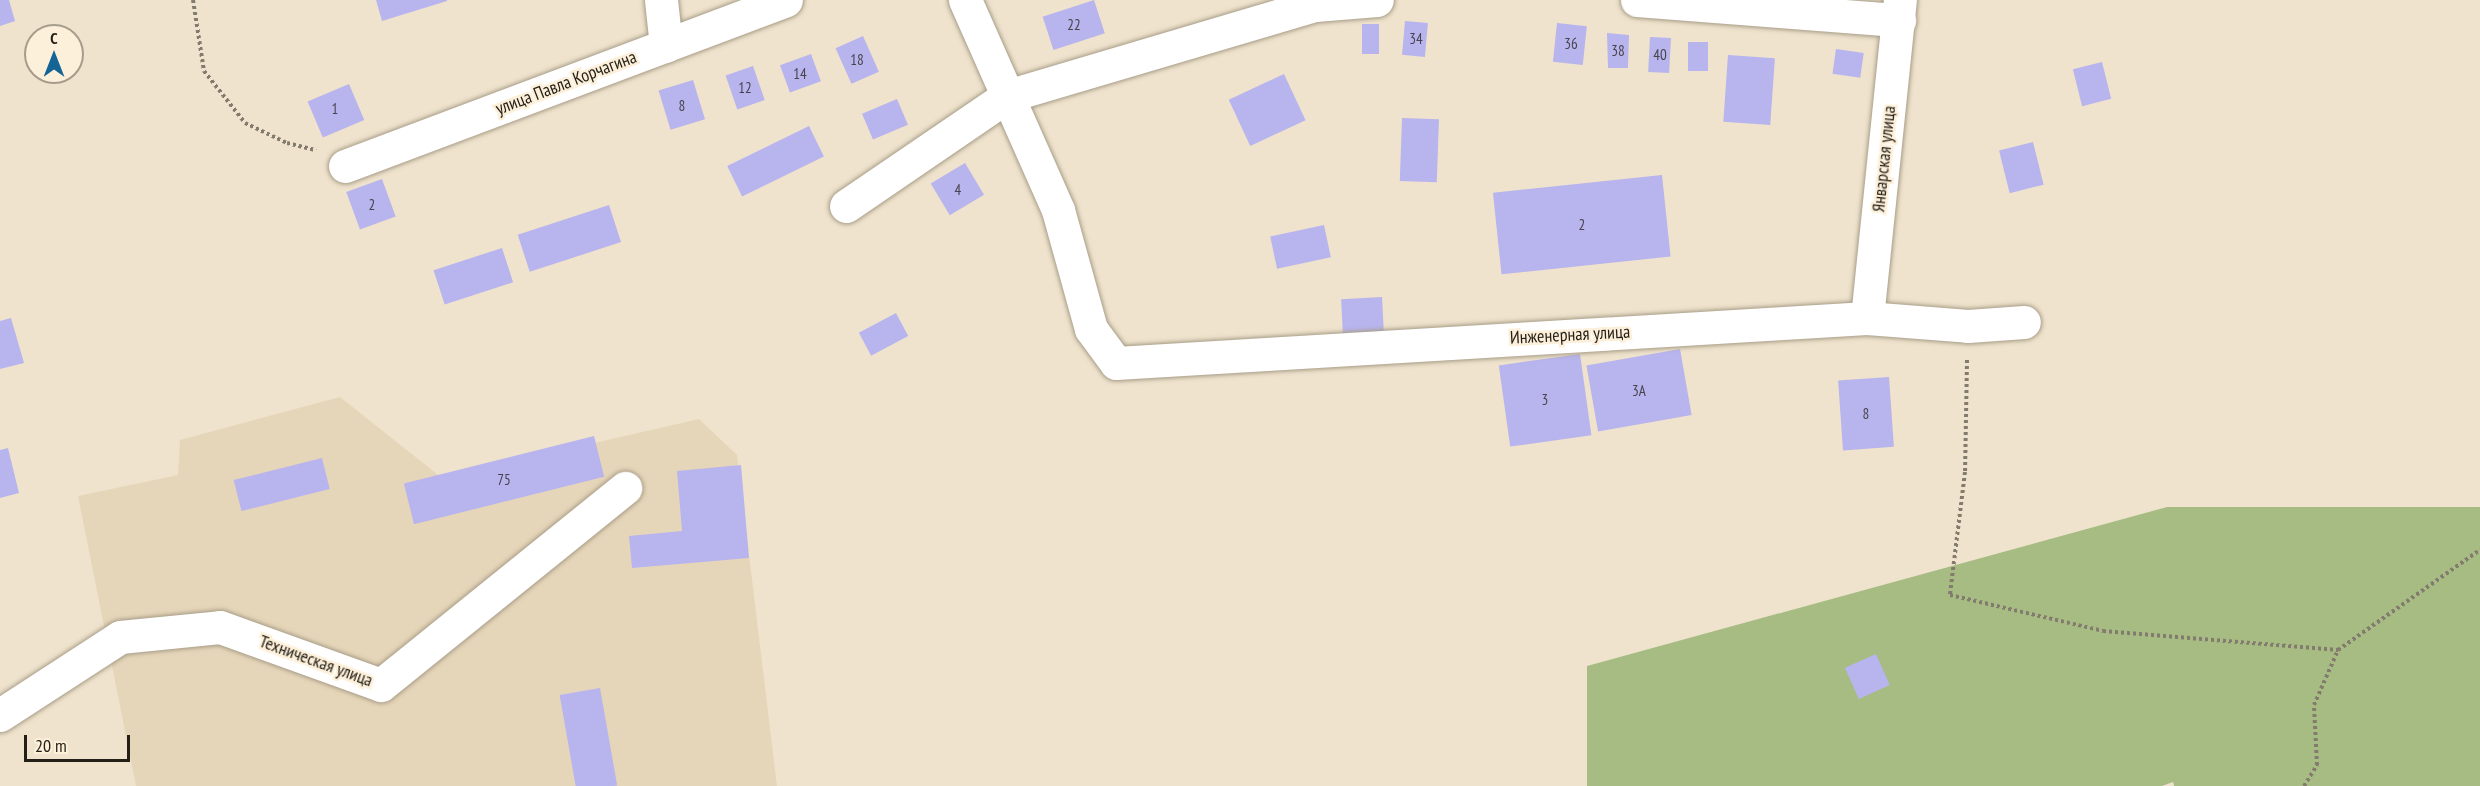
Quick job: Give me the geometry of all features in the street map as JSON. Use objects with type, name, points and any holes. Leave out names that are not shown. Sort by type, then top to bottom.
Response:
[{"type":"street","points":[[661,0],[666,46]]},
{"type":"street","name":"улица Павла Корчагина","points":[[345,166],[786,0]]},
{"type":"street","points":[[965,0],[1007,96]]},
{"type":"street","points":[[846,206],[1007,96],[1315,5],[1377,0]]},
{"type":"street","points":[[1637,0],[1900,10]]},
{"type":"street","name":"Январская улица","points":[[1867,318],[1900,10]]},
{"type":"street","name":"Инженерная улица","points":[[1007,96],[1058,210],[1091,329],[1116,363],[1867,318],[1968,327],[2024,322]]},
{"type":"street","name":"Техническая улица","points":[[0,715],[120,637],[220,627],[381,685],[624,488]]},
{"type":"path","points":[[193,0],[204,70],[245,123],[287,143],[321,152],[345,166]]},
{"type":"path","points":[[1968,327],[1965,472],[1950,596],[2103,632],[2338,650]]},
{"type":"path","points":[[2304,786],[2318,765],[2314,705],[2338,650],[2480,550]]},
{"type":"shaded area","points":[[340,397],[442,478],[699,419],[737,455],[777,786],[136,786],[78,496],[178,475],[180,440]]},
{"type":"green space","points":[[2167,507],[2480,507],[2480,786],[2174,786],[2173,782],[2162,786],[1587,786],[1587,666]]},
{"type":"building","points":[[0,0],[9,0],[15,21],[0,26]]},
{"type":"building","points":[[376,0],[447,0],[447,1],[382,21]]},
{"type":"building","points":[[1094,0],[1105,33],[1053,50],[1043,17]]},
{"type":"building","points":[[1405,21],[1428,23],[1425,57],[1402,55]]},
{"type":"building","points":[[1557,23],[1587,26],[1583,65],[1553,62]]},
{"type":"building","points":[[1362,24],[1379,24],[1379,54],[1362,54]]},
{"type":"building","points":[[1607,33],[1629,35],[1628,68],[1608,68]]},
{"type":"building","points":[[863,36],[879,72],[851,84],[836,48]]},
{"type":"building","points":[[1650,37],[1671,38],[1669,73],[1648,72]]},
{"type":"building","points":[[1688,42],[1708,42],[1708,71],[1688,71]]},
{"type":"building","points":[[1836,49],[1864,53],[1860,78],[1833,74]]},
{"type":"building","points":[[811,54],[821,81],[790,93],[780,65]]},
{"type":"building","points":[[1728,55],[1775,58],[1770,125],[1723,122]]},
{"type":"building","points":[[2102,62],[2111,99],[2082,106],[2073,69]]},
{"type":"building","points":[[753,66],[765,100],[737,109],[726,75]]},
{"type":"building","points":[[1284,74],[1306,120],[1250,146],[1229,100]]},
{"type":"building","points":[[693,80],[705,119],[671,130],[659,91]]},
{"type":"building","points":[[349,84],[364,120],[323,137],[308,102]]},
{"type":"building","points":[[897,99],[908,125],[873,140],[862,114]]},
{"type":"building","points":[[1402,118],[1439,119],[1437,182],[1400,181]]},
{"type":"building","points":[[809,126],[824,157],[742,196],[727,166]]},
{"type":"building","points":[[2033,142],[2044,185],[2010,193],[1999,150]]},
{"type":"building","points":[[965,163],[984,195],[950,215],[931,184]]},
{"type":"building","points":[[1662,175],[1671,257],[1502,274],[1493,193]]},
{"type":"building","points":[[382,179],[396,217],[360,230],[346,192]]},
{"type":"building","points":[[609,205],[621,242],[530,272],[518,235]]},
{"type":"building","points":[[1324,225],[1331,257],[1277,269],[1270,236]]},
{"type":"building","points":[[502,248],[513,282],[445,304],[434,270]]},
{"type":"building","points":[[1382,297],[1384,331],[1343,333],[1341,299]]},
{"type":"building","points":[[896,313],[908,336],[871,356],[859,333]]},
{"type":"building","points":[[11,318],[24,363],[0,369],[0,321]]},
{"type":"building","points":[[1680,349],[1692,415],[1598,431],[1586,365]]},
{"type":"building","points":[[1580,354],[1591,435],[1510,447],[1499,365]]},
{"type":"building","points":[[1889,377],[1894,447],[1843,450],[1838,381]]},
{"type":"building","points":[[594,436],[604,477],[414,524],[404,483]]},
{"type":"building","points":[[8,448],[19,493],[0,498],[0,450]]},
{"type":"building","points":[[322,458],[330,489],[241,511],[234,480]]},
{"type":"building","points":[[741,465],[749,558],[632,568],[629,536],[682,531],[677,471]]},
{"type":"building","points":[[1876,654],[1890,685],[1859,699],[1845,668]]},
{"type":"building","points":[[600,688],[617,785],[576,786],[560,695]]}]
